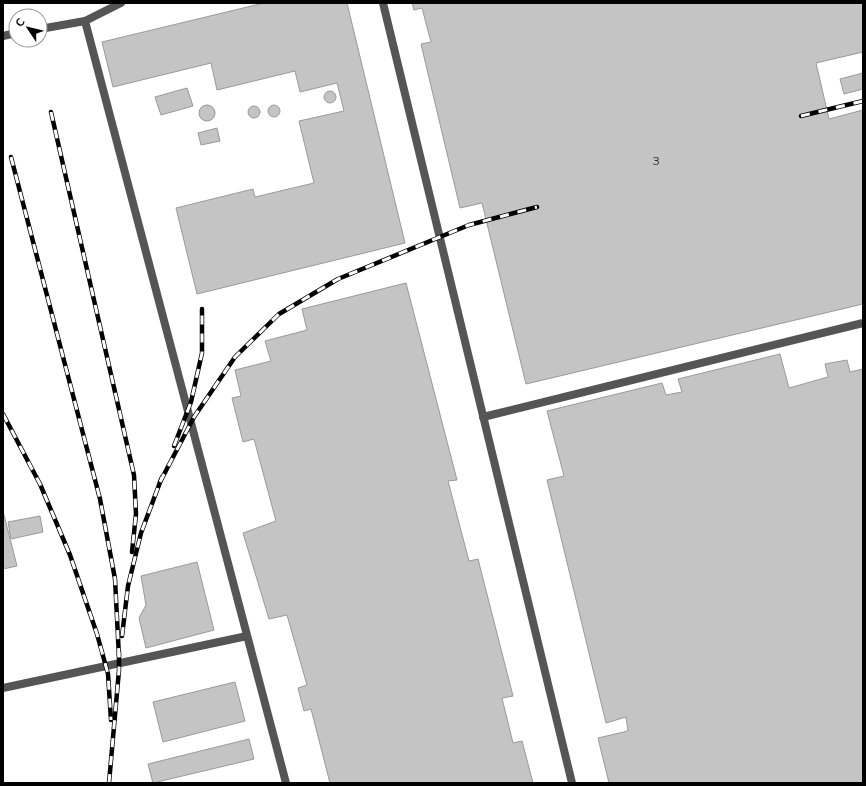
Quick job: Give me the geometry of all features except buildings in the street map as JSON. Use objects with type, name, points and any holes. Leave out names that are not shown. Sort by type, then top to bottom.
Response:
[{"type":"lane","points":[[48,28],[85,21],[121,3]]},
{"type":"lane","points":[[383,3],[572,783]]},
{"type":"lane","points":[[85,21],[286,783]]},
{"type":"lane","points":[[483,417],[863,323]]},
{"type":"lane","points":[[3,688],[247,636]]},
{"type":"railway","points":[[801,116],[863,101]]},
{"type":"railway","points":[[51,112],[134,475],[136,514],[132,552]]},
{"type":"railway","points":[[11,157],[100,499],[115,579],[119,657]]},
{"type":"railway","points":[[160,482],[194,417],[235,357],[279,314],[338,279],[469,225],[537,207]]},
{"type":"railway","points":[[174,446],[191,402],[202,353],[202,309]]},
{"type":"railway","points":[[3,414],[40,484],[70,555],[97,634],[108,674],[111,720]]},
{"type":"railway","points":[[122,636],[128,586],[141,533],[162,477]]},
{"type":"railway","points":[[109,783],[119,670],[119,652]]}]
